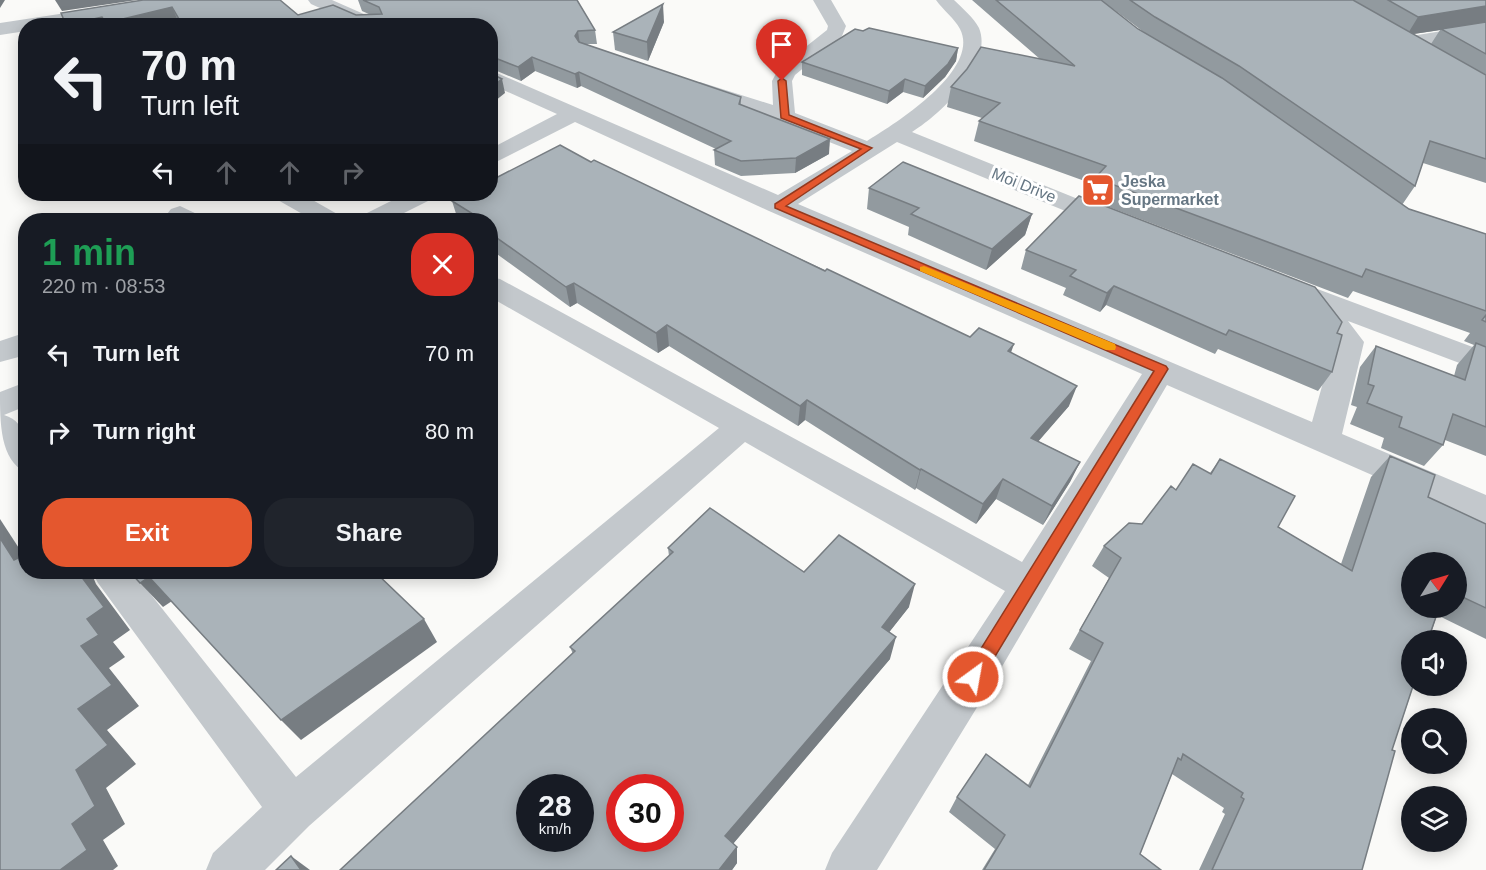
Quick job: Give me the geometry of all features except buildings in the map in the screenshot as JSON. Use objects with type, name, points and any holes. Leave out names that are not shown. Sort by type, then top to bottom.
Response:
[{"type":"street","points":[[66,18],[186,0]]},
{"type":"street","points":[[784,116],[782,81],[786,72],[835,32],[837,26],[822,0]]},
{"type":"street","points":[[778,206],[868,148],[912,123],[963,73],[969,62],[972,47],[970,29],[945,0]]},
{"type":"street","points":[[323,3],[360,9]]},
{"type":"street","points":[[347,18],[360,9]]},
{"type":"street","points":[[0,28],[18,25]]},
{"type":"street","points":[[1405,43],[1486,30]]},
{"type":"street","points":[[1388,33],[1432,59]]},
{"type":"street","points":[[498,80],[778,206],[1161,369],[1486,512]]},
{"type":"street","points":[[676,80],[784,116],[868,148]]},
{"type":"street","points":[[498,154],[574,114]]},
{"type":"street","name":"Moi Drive","points":[[895,133],[1138,231]]},
{"type":"street","points":[[297,201],[318,213]]},
{"type":"street","points":[[386,213],[410,201]]},
{"type":"street","points":[[1262,278],[1486,363]]},
{"type":"street","points":[[498,289],[1029,585]]},
{"type":"street","points":[[1314,298],[1349,342],[1323,440]]},
{"type":"street","points":[[0,352],[18,345]]},
{"type":"street","points":[[849,870],[980,667],[1161,369]]},
{"type":"street","points":[[0,405],[18,397]]},
{"type":"street","points":[[230,870],[293,810],[744,425]]},
{"type":"street","points":[[0,426],[18,449]]},
{"type":"street","points":[[116,579],[293,810]]},
{"type":"slow traffic","points":[[924,269],[1110,347]]},
{"type":"place","name":"Jeska Supermarket","points":[[1098,190]]},
{"type":"route","points":[[782,81],[784,116],[868,148],[778,206],[1161,369],[973,677]]}]
